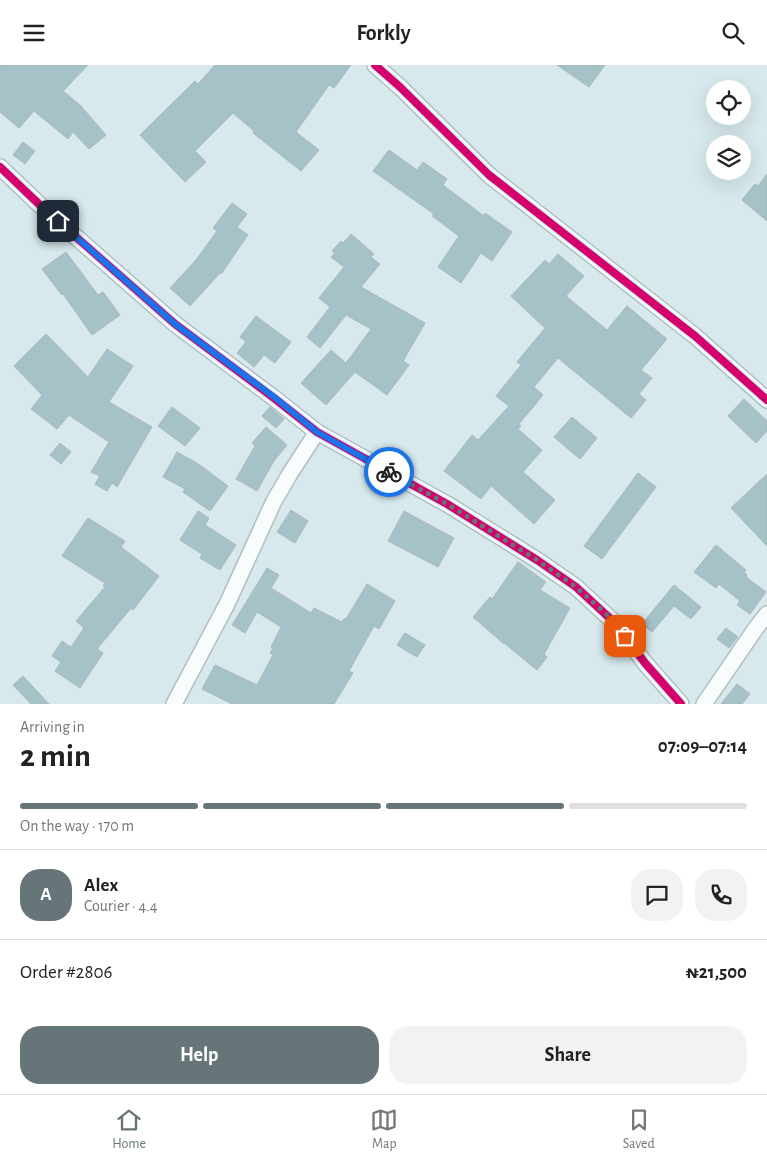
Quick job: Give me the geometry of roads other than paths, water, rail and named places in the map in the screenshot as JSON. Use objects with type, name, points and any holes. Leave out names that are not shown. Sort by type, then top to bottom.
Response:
[{"type":"street","points":[[374,65],[400,87],[489,175],[695,336],[767,400]]},
{"type":"street","points":[[0,167],[43,208],[175,324],[274,397],[317,432],[447,504],[537,560],[576,587],[616,623],[645,663],[681,704]]},
{"type":"street","points":[[174,704],[227,604],[274,501],[317,432]]},
{"type":"street","points":[[704,704],[767,613]]}]
